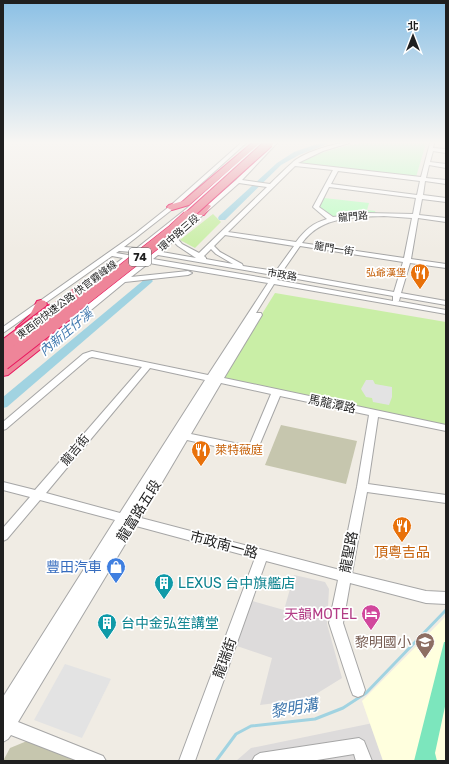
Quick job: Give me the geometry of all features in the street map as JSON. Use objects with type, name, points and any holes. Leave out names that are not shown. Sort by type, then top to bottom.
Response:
[{"type":"highway","points":[[172,207],[186,203],[215,179]]},
{"type":"highway","name":"東西向快速公路 快官霧峰線","points":[[3,348],[163,228],[218,179]]},
{"type":"highway","name":"東西向快速公路 快官霧峰線","points":[[3,363],[162,239],[229,179]]},
{"type":"highway","points":[[204,209],[236,179]]},
{"type":"highway","points":[[3,343],[35,316],[41,304]]},
{"type":"highway","points":[[3,372],[54,332],[76,318]]},
{"type":"street","name":"環中路三段","points":[[3,331],[117,249],[172,207],[204,179]]},
{"type":"street","name":"環中路三段","points":[[3,358],[131,258],[223,179]]},
{"type":"street","name":"環中路三段","points":[[140,250],[170,229],[226,179]]},
{"type":"street","name":"環中路三段","points":[[3,378],[147,261],[204,209],[240,179]]},
{"type":"street","points":[[199,257],[276,179]]},
{"type":"street","points":[[331,179],[316,207],[332,219]]},
{"type":"street","points":[[420,179],[446,182]]},
{"type":"street","points":[[395,306],[407,260],[423,179]]},
{"type":"street","points":[[238,181],[268,186]]},
{"type":"street","points":[[327,185],[446,200]]},
{"type":"street","name":"龍門路","points":[[273,285],[298,244],[312,228],[332,219],[375,215],[446,220]]},
{"type":"street","name":"龍門一街","points":[[222,233],[446,266]]},
{"type":"street","points":[[173,237],[180,245],[199,257],[211,262]]},
{"type":"street","points":[[210,245],[218,253],[240,264]]},
{"type":"street","name":"市政路","points":[[117,249],[140,250],[280,272]]},
{"type":"street","points":[[155,253],[168,252],[199,257]]},
{"type":"street","name":"市政路","points":[[110,254],[273,285],[395,306],[446,317]]},
{"type":"street","name":"市政路","points":[[199,257],[446,302]]},
{"type":"street","name":"環中路三段","points":[[3,353],[131,258]]},
{"type":"street","name":"市政路","points":[[147,261],[150,266],[273,285]]},
{"type":"street","points":[[123,280],[188,273]]},
{"type":"street","name":"龍富路五段","points":[[5,728],[81,603],[129,519],[273,285]]},
{"type":"street","name":"市政路","points":[[398,293],[446,299]]},
{"type":"street","name":"市政路","points":[[395,306],[446,312]]},
{"type":"street","name":"馬龍潭路","points":[[3,427],[86,356],[92,354],[446,428]]},
{"type":"street","name":"龍吉街","points":[[3,536],[148,365]]},
{"type":"street","name":"龍富路五段","points":[[3,710],[129,519],[186,436],[214,379]]},
{"type":"street","points":[[186,436],[251,450],[278,392]]},
{"type":"street","name":"龍聖路","points":[[358,690],[336,623],[362,487],[374,412]]},
{"type":"street","name":"市政南一路","points":[[3,486],[344,577],[426,597],[446,598]]},
{"type":"street","points":[[362,487],[446,499]]},
{"type":"street","name":"龍瑞街","points":[[187,761],[262,555]]},
{"type":"street","points":[[5,728],[98,761]]},
{"type":"street","points":[[270,760],[359,746],[364,761]]},
{"type":"shaded area","points":[[366,380],[373,380],[375,384],[392,387],[392,397],[389,405],[373,402],[372,398],[366,397],[361,389]]},
{"type":"shaded area","points":[[281,425],[357,441],[346,484],[265,465]]},
{"type":"shaded area","points":[[294,575],[325,582],[329,589],[327,624],[342,678],[308,699],[260,705],[272,658],[234,645],[249,600],[284,610]]},
{"type":"shaded area","name":"黎明國小","points":[[446,616],[446,761],[383,761],[362,701]]},
{"type":"shaded area","points":[[65,664],[111,679],[82,738],[34,720]]},
{"type":"shaded area","points":[[373,723],[387,761],[236,761],[251,748]]},
{"type":"shaded area","points":[[27,741],[77,761],[3,761],[10,748]]},
{"type":"green space","points":[[324,198],[369,203],[367,210],[375,211],[376,214],[333,217],[318,207]]},
{"type":"green space","points":[[213,214],[221,222],[195,248],[180,240]]},
{"type":"green space","points":[[275,293],[446,322],[446,425],[222,378]]},
{"type":"green space","points":[[444,642],[446,642],[446,702],[435,753],[437,761],[414,761]]},
{"type":"waterway","name":"內新庄仔溪","points":[[222,218],[264,179]]},
{"type":"waterway","name":"內新庄仔溪","points":[[3,404],[148,281]]},
{"type":"waterway","name":"黎明溝","points":[[216,761],[236,734],[251,726],[315,719],[343,708],[366,693],[446,610]]},
{"type":"place","name":"弘爺漢堡","points":[[420,290]]},
{"type":"place","name":"萊特薇庭","points":[[201,467]]},
{"type":"place","name":"頂粵吉品","points":[[402,543]]},
{"type":"place","name":"豐田汽車","points":[[116,584]]},
{"type":"place","name":"LEXUS 台中旗艦店","points":[[164,600]]},
{"type":"place","name":"天韻MOTEL","points":[[371,631]]},
{"type":"place","name":"台中金弘笙講堂","points":[[107,640]]},
{"type":"place","name":"黎明國小","points":[[425,659]]}]
